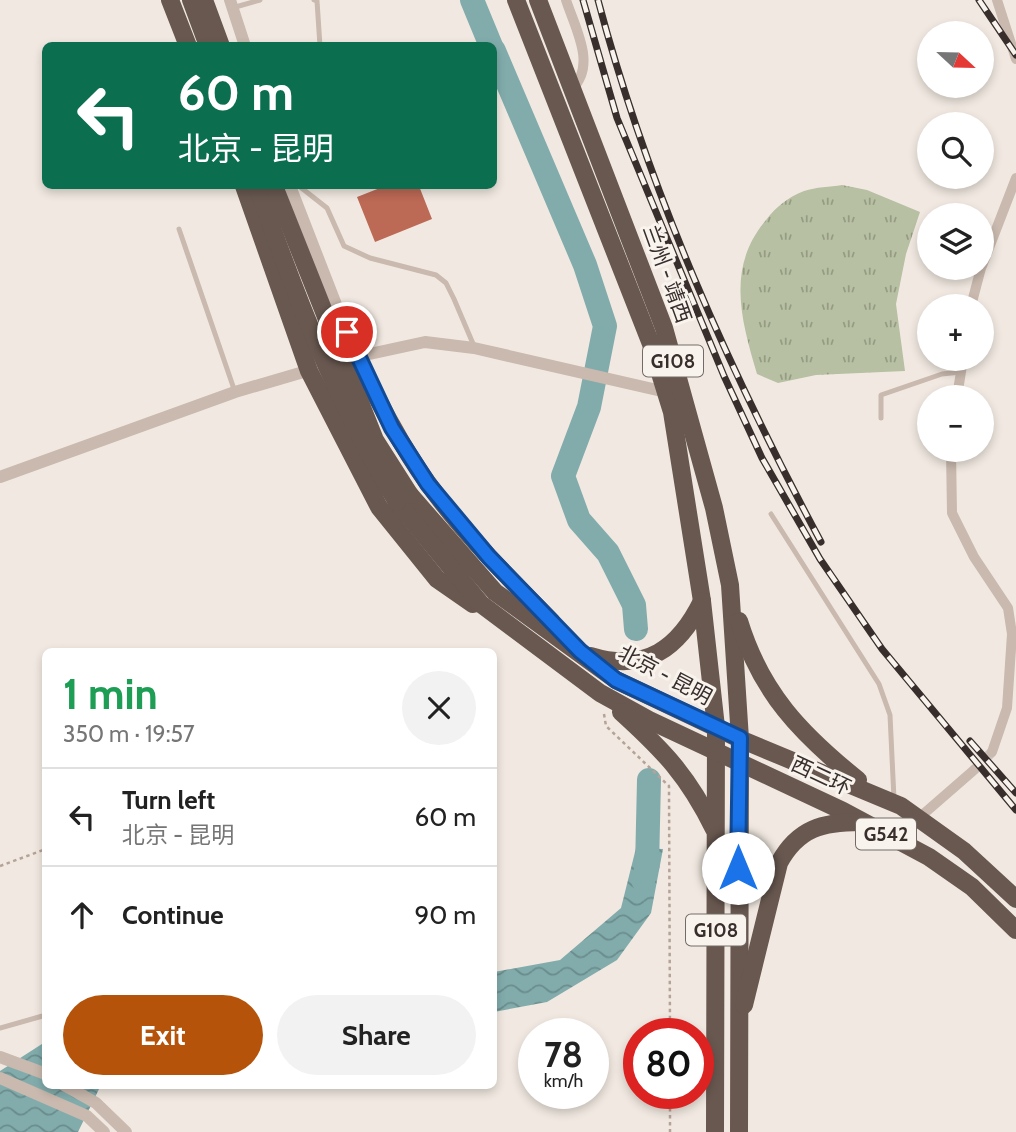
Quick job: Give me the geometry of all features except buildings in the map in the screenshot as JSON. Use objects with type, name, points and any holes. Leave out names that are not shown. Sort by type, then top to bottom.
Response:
[{"type":"highway","points":[[170,0],[186,42]]},
{"type":"highway","points":[[191,0],[207,42]]},
{"type":"highway","points":[[204,0],[220,42]]},
{"type":"highway","name":"兰州 - 靖西","points":[[516,0],[651,344],[672,412],[702,601],[716,727]]},
{"type":"highway","name":"兰州 - 靖西","points":[[538,0],[664,328],[714,508],[730,585],[740,738]]},
{"type":"highway","points":[[245,189],[309,372],[379,507],[437,579],[559,664]]},
{"type":"highway","name":"北京 - 昆明","points":[[258,189],[290,279],[365,450],[481,604],[600,694],[740,762]]},
{"type":"highway","name":"北京 - 昆明","points":[[275,189],[375,440],[403,498],[495,592],[580,651],[616,680],[740,738]]},
{"type":"highway","points":[[356,356],[392,428],[428,484],[489,557],[580,651],[602,660],[625,662],[657,653],[683,634],[702,601]]},
{"type":"highway","points":[[730,585],[742,632],[774,697],[809,741],[871,791]]},
{"type":"highway","points":[[600,694],[680,769],[695,790],[717,834]]},
{"type":"highway","name":"G108","points":[[715,1132],[716,727]]},
{"type":"highway","name":"西二环","points":[[740,738],[871,791],[920,817],[964,851],[1016,900]]},
{"type":"highway","name":"G108","points":[[738,1132],[740,738]]},
{"type":"highway","name":"西二环","points":[[740,762],[929,857],[972,887],[1016,930]]},
{"type":"highway","points":[[737,1032],[779,863],[788,847],[802,833],[822,824],[863,822]]},
{"type":"street","points":[[566,0],[584,56],[584,74],[572,89]]},
{"type":"street","points":[[997,0],[1016,59]]},
{"type":"street","points":[[231,4],[244,42]]},
{"type":"street","points":[[994,234],[1016,178]]},
{"type":"street","points":[[291,189],[356,356]]},
{"type":"street","points":[[0,477],[235,392],[356,356],[425,342],[474,348],[666,392]]},
{"type":"street","points":[[959,385],[961,372]]},
{"type":"street","points":[[951,462],[952,513],[974,557],[1008,608],[1013,634],[1007,708],[992,752]]},
{"type":"street","points":[[920,817],[974,770]]},
{"type":"street","points":[[0,1058],[42,1073]]},
{"type":"street","points":[[0,1078],[87,1116],[104,1132]]},
{"type":"street","points":[[71,1089],[96,1104],[126,1132]]},
{"type":"lane","points":[[231,4],[260,0]]},
{"type":"lane","points":[[314,0],[317,1],[320,42]]},
{"type":"lane","points":[[303,189],[327,208],[344,246],[370,258],[436,275],[446,283],[474,348]]},
{"type":"lane","points":[[178,229],[235,392]]},
{"type":"lane","points":[[881,418],[881,395],[942,374],[961,372]]},
{"type":"lane","points":[[771,514],[879,684],[890,715],[894,803]]},
{"type":"lane","points":[[0,1028],[42,1016]]},
{"type":"path","points":[[600,694],[606,726],[669,786],[670,1018]]},
{"type":"path","points":[[0,866],[42,850]]},
{"type":"path","points":[[670,1109],[670,1132]]},
{"type":"green space","points":[[842,185],[867,190],[917,211],[917,221],[906,254],[896,304],[905,371],[816,375],[778,383],[757,374],[742,314],[740,294],[745,256],[753,238],[770,215],[793,196],[818,188]]},
{"type":"water","points":[[636,848],[663,849],[651,913],[617,960],[547,1002],[497,1011],[497,971],[560,960],[621,908]]},
{"type":"water","points":[[42,1044],[42,1089],[99,1089],[78,1132],[0,1132],[0,1071]]},
{"type":"waterway","points":[[472,0],[489,42]]},
{"type":"waterway","points":[[497,58],[585,265],[605,326],[589,407],[563,476],[579,520],[608,553],[634,605],[636,629]]},
{"type":"waterway","points":[[643,880],[647,867],[649,780]]},
{"type":"tunnel","points":[[974,770],[992,752]]},
{"type":"railway","points":[[583,0],[617,118],[724,376],[762,458],[820,559],[882,649],[1016,810]]},
{"type":"railway","points":[[598,0],[618,70],[666,209],[723,345],[821,542]]},
{"type":"railway","points":[[979,0],[1016,55]]},
{"type":"railway","points":[[970,741],[1016,793]]},
{"type":"route","points":[[347,332],[392,428],[428,484],[489,557],[580,651],[616,680],[740,738],[738,868]]}]
